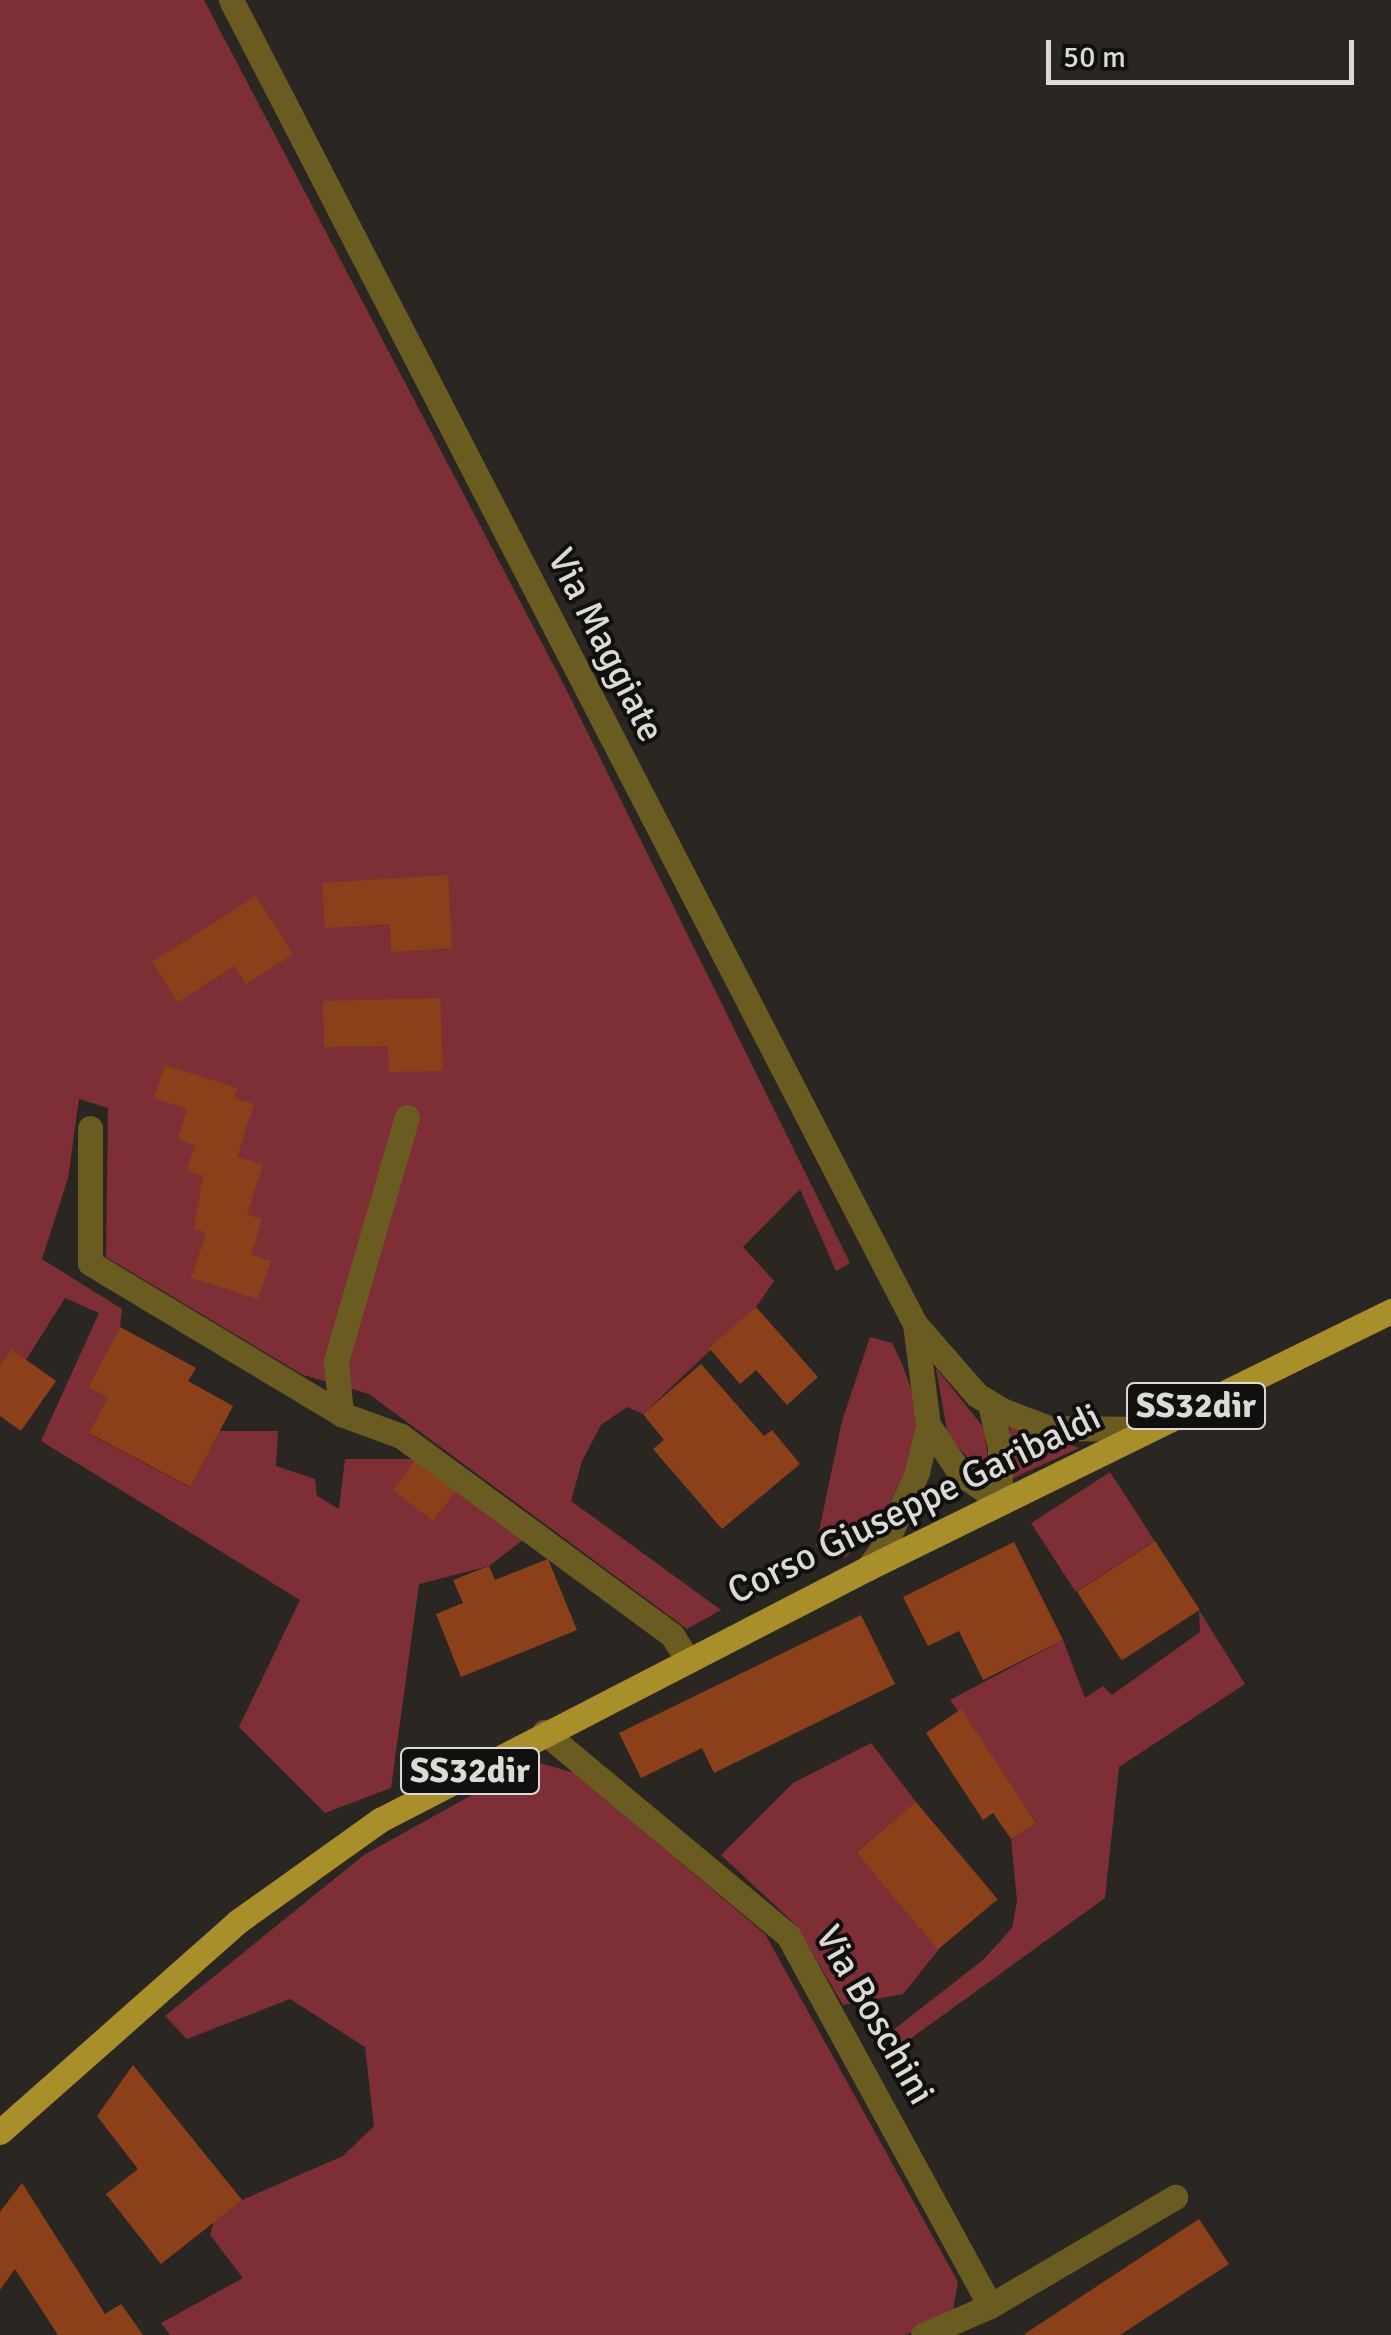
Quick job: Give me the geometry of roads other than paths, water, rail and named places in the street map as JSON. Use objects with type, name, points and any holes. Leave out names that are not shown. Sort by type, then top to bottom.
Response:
[{"type":"main road","name":"Corso Giuseppe Garibaldi","points":[[0,2132],[237,1922],[380,1820],[544,1732],[1000,1501],[1391,1311]]},
{"type":"street","name":"Via Maggiate","points":[[232,0],[914,1324],[990,1404],[1049,1428],[1148,1429]]},
{"type":"street","points":[[342,1414],[336,1361],[407,1117]]},
{"type":"street","points":[[90,1128],[90,1263],[342,1414],[400,1436],[672,1635],[687,1660]]},
{"type":"street","name":"Via Maggiate","points":[[868,1568],[885,1545],[916,1472],[928,1425],[914,1324]]},
{"type":"street","points":[[990,1404],[998,1430],[1000,1501]]},
{"type":"street","name":"Via Maggiate","points":[[928,1425],[960,1473],[1000,1501]]},
{"type":"street","name":"Via Boschini","points":[[544,1732],[788,1935],[990,2306]]},
{"type":"street","points":[[923,2335],[990,2306],[1175,2197]]}]
